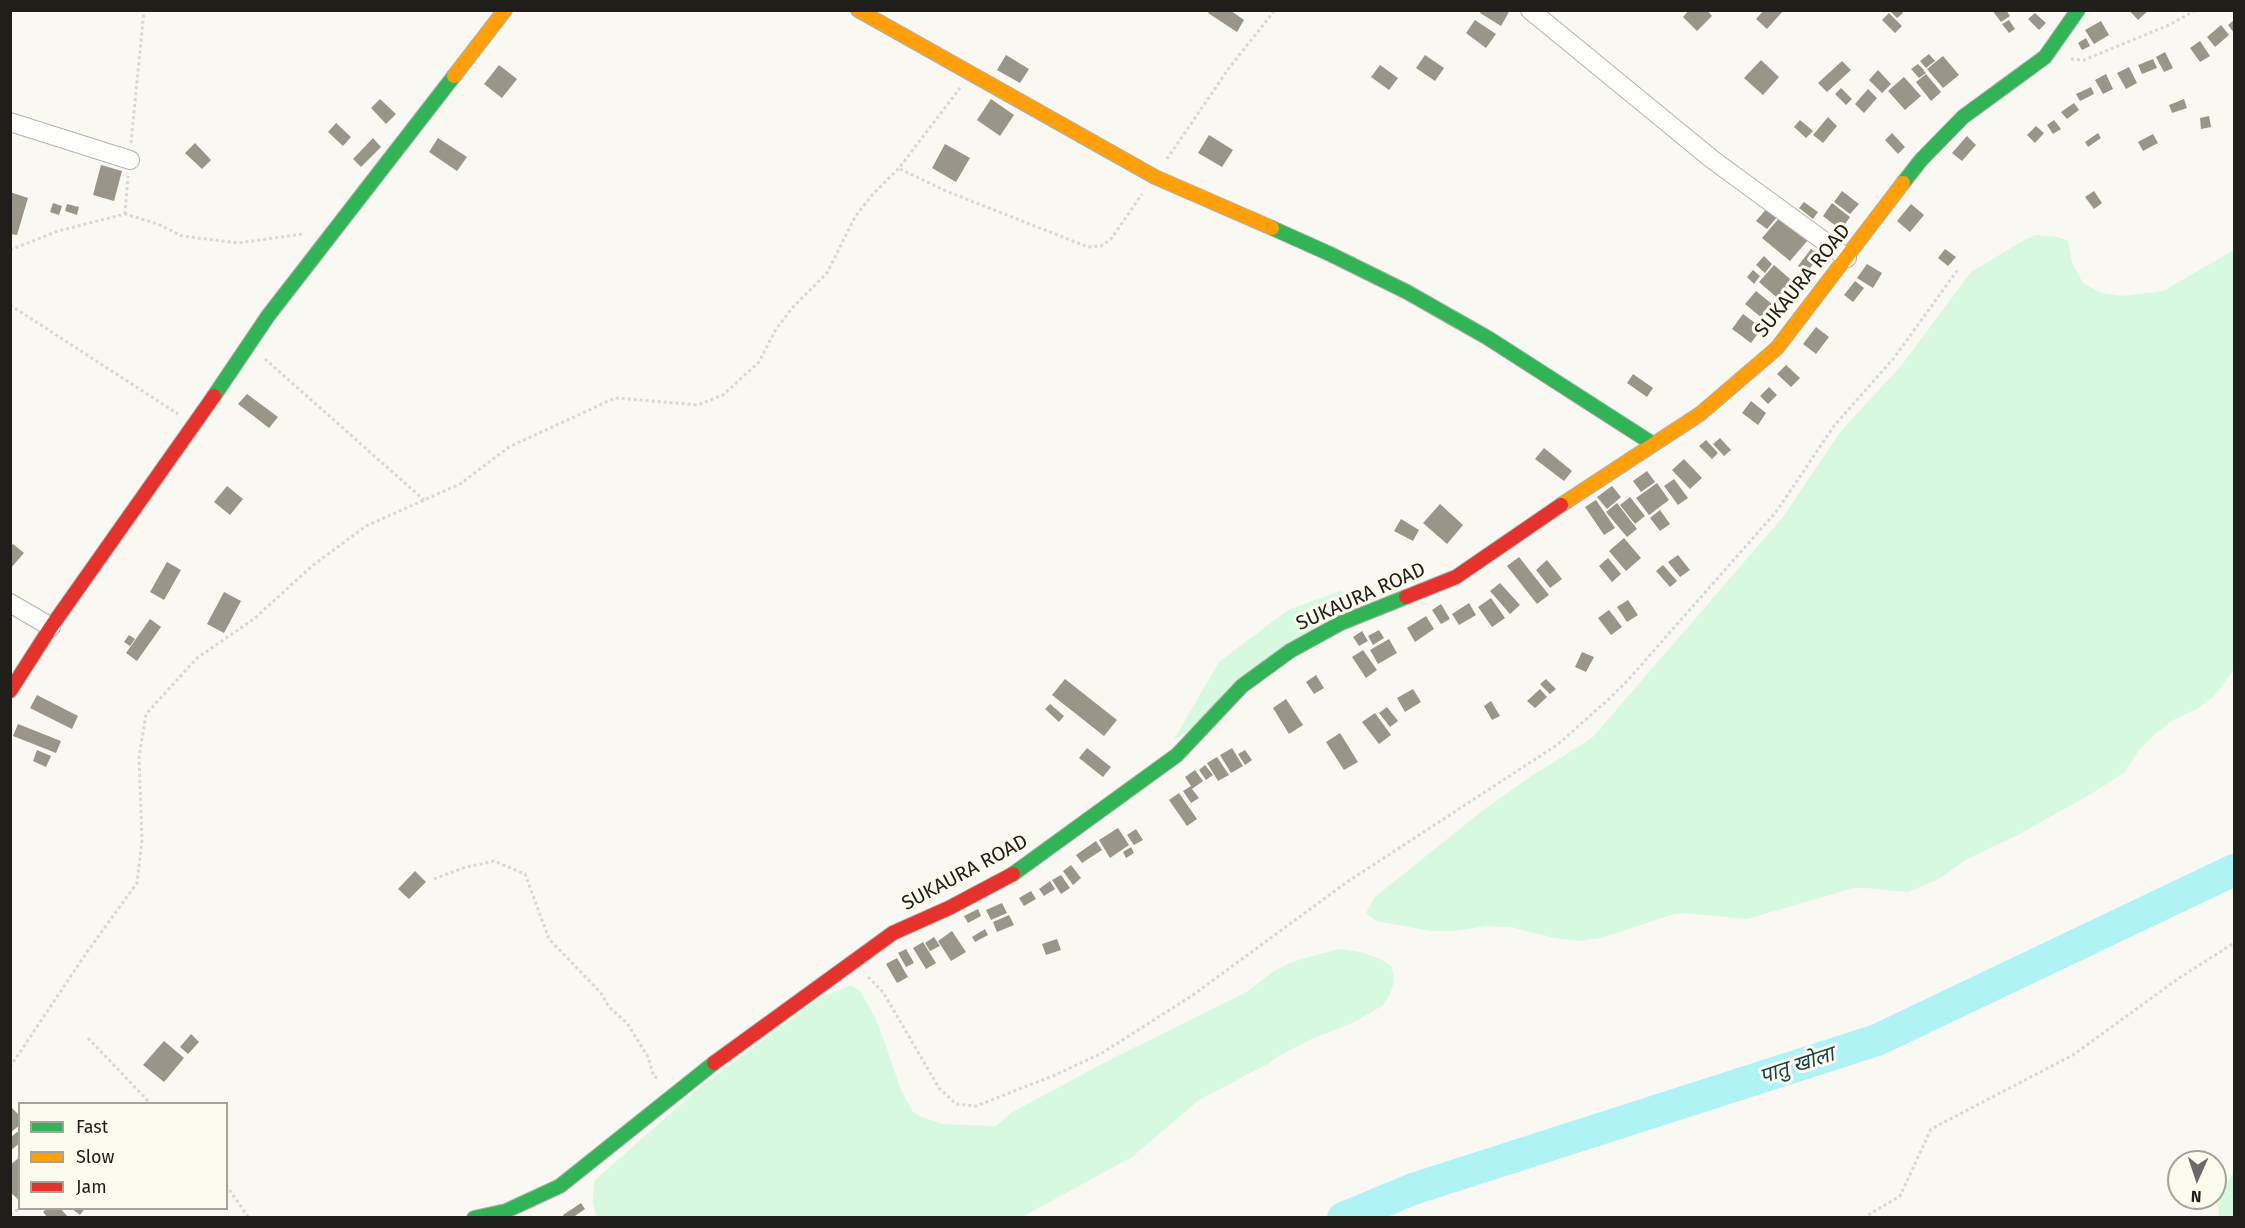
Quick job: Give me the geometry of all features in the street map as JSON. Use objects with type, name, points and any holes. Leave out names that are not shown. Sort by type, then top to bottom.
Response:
[{"type":"street","points":[[10,691],[51,627],[268,316],[505,10]]},
{"type":"street","points":[[858,10],[972,72],[1155,177],[1330,254],[1407,292],[1488,338],[1653,444]]},
{"type":"street","points":[[1530,10],[1713,160],[1847,258]]},
{"type":"street","name":"SUKAURA ROAD","points":[[474,1218],[506,1211],[560,1186],[626,1136],[688,1082],[892,933],[949,908],[1019,871],[1178,755],[1242,686],[1290,651],[1341,624],[1456,577],[1700,414],[1777,348],[1921,160],[1963,117],[2045,57],[2078,10]]},
{"type":"street","points":[[10,122],[129,160]]},
{"type":"street","points":[[10,603],[51,627]]},
{"type":"path","points":[[125,214],[144,10]]},
{"type":"path","points":[[899,168],[946,191],[1088,247],[1101,246],[1111,239],[1229,68],[1275,10]]},
{"type":"path","points":[[2045,57],[2084,60],[2169,25],[2196,10]]},
{"type":"path","points":[[10,1067],[87,952],[137,883],[142,840],[140,757],[146,714],[197,658],[255,618],[312,566],[366,526],[460,484],[509,447],[615,398],[698,405],[723,395],[759,362],[776,330],[793,307],[827,273],[855,218],[872,195],[899,168],[972,72]]},
{"type":"path","points":[[10,250],[58,231],[125,214],[158,224],[182,236],[238,243],[304,234]]},
{"type":"path","points":[[852,961],[883,992],[939,1088],[956,1104],[976,1106],[1102,1053],[1193,995],[1347,882],[1557,745],[1610,698],[1776,512],[1834,426],[1894,358],[1959,268]]},
{"type":"path","points":[[10,305],[194,425]]},
{"type":"path","points":[[248,344],[424,500]]},
{"type":"path","points":[[434,879],[463,868],[494,861],[525,874],[549,939],[601,993],[609,1007],[627,1023],[648,1057],[654,1077],[688,1082]]},
{"type":"path","points":[[1863,1218],[1900,1196],[1931,1130],[2073,1055],[2179,978],[2235,943]]},
{"type":"path","points":[[88,1038],[149,1102]]},
{"type":"path","points":[[228,1188],[249,1218]]},
{"type":"green space","points":[[2036,235],[2058,237],[2068,241],[2072,263],[2083,283],[2101,293],[2122,296],[2163,291],[2234,250],[2234,669],[2215,695],[2197,709],[2175,719],[2156,733],[2139,750],[2124,773],[2016,836],[1967,859],[1939,879],[1908,892],[1854,888],[1747,919],[1684,913],[1671,915],[1601,938],[1578,941],[1554,938],[1510,927],[1487,926],[1454,931],[1431,931],[1376,921],[1366,913],[1375,897],[1486,808],[1592,738],[1783,517],[1841,431],[1901,366],[1971,272]]},
{"type":"green space","points":[[1340,591],[1375,600],[1173,741],[1219,662],[1288,610]]},
{"type":"green space","points":[[1339,949],[1361,952],[1383,960],[1391,966],[1394,977],[1393,986],[1382,1006],[1352,1023],[1309,1040],[1199,1100],[1132,1157],[1022,1217],[596,1217],[593,1202],[594,1181],[698,1089],[818,999],[851,985],[860,991],[876,1019],[902,1092],[913,1112],[942,1124],[996,1126],[1011,1113],[1113,1058],[1245,993],[1274,971],[1294,961]]},
{"type":"green space","points":[[2234,1160],[2234,1217],[2219,1217],[2219,1210],[2227,1210],[2227,1184],[2233,1173]]},
{"type":"building","points":[[1210,10],[1230,10],[1244,20],[1237,32],[1208,13]]},
{"type":"building","points":[[1482,10],[1510,10],[1501,26],[1480,13]]},
{"type":"building","points":[[1689,10],[1707,10],[1712,16],[1697,31],[1683,17]]},
{"type":"building","points":[[1764,10],[1784,10],[1767,29],[1756,19]]},
{"type":"building","points":[[1900,10],[1903,13],[1897,18],[1891,12]]},
{"type":"building","points":[[1992,10],[2006,10],[2010,16],[2001,22]]},
{"type":"building","points":[[2129,10],[2149,10],[2138,20]]},
{"type":"building","points":[[1889,13],[1902,26],[1895,33],[1882,20]]},
{"type":"building","points":[[2035,13],[2046,23],[2039,30],[2028,19]]},
{"type":"building","points":[[1475,20],[1496,34],[1486,48],[1466,33]]},
{"type":"building","points":[[2009,20],[2015,29],[2009,33],[2002,24]]},
{"type":"building","points":[[2234,20],[2234,33],[2228,25]]},
{"type":"building","points":[[2101,21],[2109,35],[2094,44],[2085,30]]},
{"type":"building","points":[[2221,25],[2229,35],[2215,47],[2207,37]]},
{"type":"building","points":[[2086,38],[2090,46],[2082,50],[2078,43]]},
{"type":"building","points":[[2200,41],[2210,56],[2200,62],[2190,48]]},
{"type":"building","points":[[2165,52],[2173,68],[2164,72],[2156,57]]},
{"type":"building","points":[[1929,54],[1935,61],[1926,68],[1920,61]]},
{"type":"building","points":[[1006,55],[1029,69],[1020,83],[997,70]]},
{"type":"building","points":[[1425,55],[1444,68],[1435,81],[1416,68]]},
{"type":"building","points":[[1943,56],[1959,75],[1943,88],[1927,69]]},
{"type":"building","points":[[2153,59],[2157,68],[2142,74],[2138,65]]},
{"type":"building","points":[[1761,60],[1779,77],[1763,95],[1744,78]]},
{"type":"building","points":[[1842,61],[1851,70],[1827,92],[1818,83]]},
{"type":"building","points":[[1918,64],[1926,73],[1919,78],[1911,69]]},
{"type":"building","points":[[499,65],[517,79],[502,98],[484,84]]},
{"type":"building","points":[[1380,65],[1398,78],[1389,90],[1371,77]]},
{"type":"building","points":[[2129,67],[2137,83],[2126,89],[2117,73]]},
{"type":"building","points":[[1878,70],[1891,84],[1882,93],[1869,80]]},
{"type":"building","points":[[1926,74],[1941,92],[1931,101],[1916,82]]},
{"type":"building","points":[[2106,74],[2113,89],[2103,94],[2095,80]]},
{"type":"building","points":[[1904,77],[1921,96],[1905,110],[1888,91]]},
{"type":"building","points":[[2091,87],[2094,94],[2080,101],[2076,94]]},
{"type":"building","points":[[1841,88],[1852,99],[1846,105],[1835,94]]},
{"type":"building","points":[[1868,89],[1877,98],[1864,113],[1855,104]]},
{"type":"building","points":[[380,99],[396,114],[386,124],[371,108]]},
{"type":"building","points":[[991,99],[1014,115],[1000,136],[977,120]]},
{"type":"building","points":[[2184,99],[2187,108],[2172,113],[2169,105]]},
{"type":"building","points":[[2074,103],[2079,110],[2067,119],[2061,112]]},
{"type":"building","points":[[2209,116],[2211,127],[2201,129],[2200,118]]},
{"type":"building","points":[[1828,117],[1837,126],[1823,143],[1813,135]]},
{"type":"building","points":[[1800,120],[1813,131],[1806,138],[1794,127]]},
{"type":"building","points":[[2054,120],[2061,129],[2053,134],[2047,125]]},
{"type":"building","points":[[336,123],[351,137],[343,146],[328,132]]},
{"type":"building","points":[[2036,126],[2044,133],[2035,143],[2027,135]]},
{"type":"building","points":[[1892,133],[1905,147],[1898,154],[1885,140]]},
{"type":"building","points":[[2098,133],[2101,138],[2088,147],[2085,142]]},
{"type":"building","points":[[2153,134],[2158,143],[2143,151],[2138,142]]},
{"type":"building","points":[[1209,135],[1233,150],[1222,167],[1198,153]]},
{"type":"building","points":[[1967,136],[1976,145],[1962,161],[1952,153]]},
{"type":"building","points":[[373,138],[381,147],[361,167],[353,159]]},
{"type":"building","points":[[438,138],[467,157],[457,171],[429,152]]},
{"type":"building","points":[[195,143],[211,160],[202,169],[185,153]]},
{"type":"building","points":[[945,144],[970,158],[956,182],[932,168]]},
{"type":"building","points":[[101,165],[122,171],[114,201],[93,195]]},
{"type":"building","points":[[1842,191],[1859,204],[1850,214],[1834,202]]},
{"type":"building","points":[[2094,191],[2102,203],[2094,209],[2085,197]]},
{"type":"building","points":[[10,192],[28,198],[17,235],[10,234]]},
{"type":"building","points":[[1804,202],[1818,212],[1813,219],[1799,208]]},
{"type":"building","points":[[53,203],[62,206],[59,215],[50,212]]},
{"type":"building","points":[[1832,203],[1850,217],[1841,230],[1823,216]]},
{"type":"building","points":[[67,204],[79,207],[77,215],[65,211]]},
{"type":"building","points":[[1911,204],[1924,215],[1910,232],[1897,221]]},
{"type":"building","points":[[1768,207],[1778,216],[1767,229],[1756,221]]},
{"type":"building","points":[[1780,217],[1808,240],[1790,261],[1762,238]]},
{"type":"building","points":[[1811,249],[1820,255],[1807,272],[1798,266]]},
{"type":"building","points":[[1945,249],[1956,257],[1948,266],[1938,258]]},
{"type":"building","points":[[1764,256],[1772,264],[1765,273],[1756,265]]},
{"type":"building","points":[[1867,264],[1882,273],[1873,288],[1857,278]]},
{"type":"building","points":[[1774,265],[1797,285],[1782,302],[1759,282]]},
{"type":"building","points":[[1753,270],[1760,276],[1754,284],[1747,277]]},
{"type":"building","points":[[1855,281],[1864,288],[1853,302],[1844,295]]},
{"type":"building","points":[[1756,291],[1773,305],[1762,318],[1745,304]]},
{"type":"building","points":[[1743,314],[1762,328],[1751,343],[1732,329]]},
{"type":"building","points":[[1816,327],[1829,337],[1816,354],[1803,344]]},
{"type":"building","points":[[1786,365],[1800,378],[1791,387],[1777,374]]},
{"type":"building","points":[[1633,374],[1653,388],[1647,397],[1627,383]]},
{"type":"building","points":[[1769,387],[1777,395],[1768,404],[1760,396]]},
{"type":"building","points":[[247,394],[278,417],[269,428],[238,404]]},
{"type":"building","points":[[1751,401],[1766,413],[1758,425],[1742,413]]},
{"type":"building","points":[[1720,438],[1731,450],[1724,456],[1713,444]]},
{"type":"building","points":[[1706,440],[1718,453],[1712,459],[1699,446]]},
{"type":"building","points":[[1544,448],[1572,471],[1564,481],[1535,459]]},
{"type":"building","points":[[1684,459],[1702,478],[1690,489],[1672,470]]},
{"type":"building","points":[[1647,471],[1655,482],[1641,492],[1633,481]]},
{"type":"building","points":[[1674,479],[1688,498],[1678,505],[1664,486]]},
{"type":"building","points":[[1657,483],[1669,500],[1649,515],[1636,498]]},
{"type":"building","points":[[227,486],[243,499],[230,515],[214,502]]},
{"type":"building","points":[[1612,486],[1621,497],[1607,509],[1597,497]]},
{"type":"building","points":[[1630,497],[1645,516],[1635,524],[1620,505]]},
{"type":"building","points":[[1596,500],[1615,528],[1604,535],[1585,507]]},
{"type":"building","points":[[1617,503],[1637,529],[1627,537],[1606,512]]},
{"type":"building","points":[[1440,504],[1463,525],[1447,544],[1423,523]]},
{"type":"building","points":[[1660,510],[1670,524],[1660,531],[1650,518]]},
{"type":"building","points":[[1401,519],[1419,530],[1413,541],[1394,531]]},
{"type":"building","points":[[1624,538],[1641,558],[1626,571],[1609,551]]},
{"type":"building","points":[[13,544],[24,553],[10,569],[10,547]]},
{"type":"building","points":[[1678,555],[1690,570],[1680,577],[1668,562]]},
{"type":"building","points":[[1519,557],[1549,595],[1537,604],[1507,566]]},
{"type":"building","points":[[1608,558],[1621,574],[1612,582],[1599,566]]},
{"type":"building","points":[[1547,560],[1562,579],[1550,588],[1536,570]]},
{"type":"building","points":[[167,562],[181,570],[164,600],[150,592]]},
{"type":"building","points":[[1663,565],[1677,581],[1670,587],[1656,571]]},
{"type":"building","points":[[1500,583],[1520,605],[1510,614],[1490,591]]},
{"type":"building","points":[[224,592],[241,601],[224,633],[207,624]]},
{"type":"building","points":[[1491,598],[1505,618],[1492,627],[1478,607]]},
{"type":"building","points":[[1628,600],[1638,615],[1627,622],[1617,607]]},
{"type":"building","points":[[1469,603],[1476,615],[1459,625],[1452,614]]},
{"type":"building","points":[[1441,604],[1450,619],[1441,624],[1432,610]]},
{"type":"building","points":[[1609,610],[1622,627],[1611,635],[1598,618]]},
{"type":"building","points":[[1426,616],[1434,629],[1415,642],[1407,628]]},
{"type":"building","points":[[150,619],[161,627],[137,661],[126,653]]},
{"type":"building","points":[[1379,630],[1384,638],[1373,645],[1368,636]]},
{"type":"building","points":[[1362,631],[1368,641],[1359,646],[1353,637]]},
{"type":"building","points":[[129,635],[135,639],[130,646],[124,642]]},
{"type":"building","points":[[1389,639],[1397,653],[1378,664],[1370,650]]},
{"type":"building","points":[[1363,650],[1377,670],[1366,678],[1352,657]]},
{"type":"building","points":[[1582,652],[1594,657],[1586,672],[1575,667]]},
{"type":"building","points":[[1316,675],[1324,688],[1314,694],[1306,682]]},
{"type":"building","points":[[1065,679],[1117,720],[1104,736],[1052,695]]},
{"type":"building","points":[[1546,679],[1556,689],[1550,694],[1540,684]]},
{"type":"building","points":[[1413,689],[1421,702],[1405,712],[1397,698]]},
{"type":"building","points":[[1540,689],[1547,697],[1535,708],[1527,701]]},
{"type":"building","points":[[37,695],[78,716],[72,729],[30,708]]},
{"type":"building","points":[[1286,699],[1303,725],[1289,734],[1273,708]]},
{"type":"building","points":[[1491,701],[1500,716],[1492,720],[1484,706]]},
{"type":"building","points":[[1050,704],[1064,716],[1059,722],[1045,709]]},
{"type":"building","points":[[1387,707],[1398,721],[1390,727],[1379,713]]},
{"type":"building","points":[[1375,713],[1391,735],[1379,744],[1362,722]]},
{"type":"building","points":[[18,724],[61,741],[56,753],[13,736]]},
{"type":"building","points":[[1340,733],[1358,762],[1344,770],[1326,742]]},
{"type":"building","points":[[1087,748],[1111,767],[1103,777],[1079,758]]},
{"type":"building","points":[[1232,748],[1243,766],[1231,773],[1220,755]]},
{"type":"building","points":[[37,750],[51,756],[46,767],[33,761]]},
{"type":"building","points":[[1245,750],[1252,760],[1245,765],[1238,754]]},
{"type":"building","points":[[1217,757],[1229,775],[1218,781],[1207,763]]},
{"type":"building","points":[[1205,765],[1213,775],[1206,780],[1199,770]]},
{"type":"building","points":[[1195,770],[1203,781],[1192,789],[1199,798],[1191,803],[1183,791],[1191,786],[1185,777]]},
{"type":"building","points":[[1179,793],[1197,819],[1187,826],[1169,800]]},
{"type":"building","points":[[1118,828],[1129,845],[1110,858],[1099,840]]},
{"type":"building","points":[[1136,829],[1143,840],[1134,845],[1127,835]]},
{"type":"building","points":[[1096,841],[1102,850],[1082,863],[1076,855]]},
{"type":"building","points":[[1131,847],[1134,853],[1126,858],[1123,852]]},
{"type":"building","points":[[1071,865],[1081,878],[1073,885],[1063,871]]},
{"type":"building","points":[[415,871],[426,882],[409,899],[398,889]]},
{"type":"building","points":[[1061,875],[1070,888],[1061,894],[1052,880]]},
{"type":"building","points":[[1050,881],[1055,889],[1044,896],[1039,889]]},
{"type":"building","points":[[1031,891],[1036,899],[1024,906],[1019,898]]},
{"type":"building","points":[[1002,903],[1007,913],[991,920],[986,910]]},
{"type":"building","points":[[978,909],[981,916],[968,923],[964,916]]},
{"type":"building","points":[[1009,915],[1014,925],[997,932],[993,922]]},
{"type":"building","points":[[985,929],[988,935],[975,942],[972,937]]},
{"type":"building","points":[[952,931],[966,952],[951,961],[938,941]]},
{"type":"building","points":[[934,937],[940,946],[930,951],[925,943]]},
{"type":"building","points":[[1057,939],[1061,950],[1046,955],[1042,944]]},
{"type":"building","points":[[923,942],[936,963],[926,969],[913,948]]},
{"type":"building","points":[[906,949],[914,963],[906,967],[898,953]]},
{"type":"building","points":[[897,958],[908,977],[897,983],[886,964]]},
{"type":"building","points":[[191,1034],[199,1042],[188,1054],[180,1047]]},
{"type":"building","points":[[164,1041],[184,1058],[164,1082],[143,1065]]},
{"type":"building","points":[[10,1106],[18,1114],[18,1127],[10,1133]]},
{"type":"building","points":[[18,1133],[18,1145],[10,1151],[10,1138]]},
{"type":"building","points":[[18,1159],[18,1199],[10,1192],[10,1165]]},
{"type":"building","points":[[581,1203],[585,1209],[572,1218],[564,1218],[563,1215]]},
{"type":"building","points":[[62,1210],[69,1218],[48,1218],[43,1212]]},
{"type":"building","points":[[74,1210],[84,1210],[80,1215]]},
{"type":"waterway","name":"पातु खोला","points":[[1343,1218],[1413,1189],[1877,1040],[2234,870]]},
{"type":"traffic: fast","points":[[1903,183],[1921,160],[1963,117],[2045,57],[2078,10]]},
{"type":"traffic: fast","points":[[214,396],[268,316],[454,76]]},
{"type":"traffic: fast","points":[[1272,228],[1407,292],[1488,338],[1653,444]]},
{"type":"traffic: fast","points":[[1013,874],[1177,755],[1242,686],[1290,651],[1341,623],[1406,597]]},
{"type":"traffic: fast","points":[[474,1218],[506,1211],[560,1186],[714,1063]]},
{"type":"traffic: slow","points":[[454,76],[505,10]]},
{"type":"traffic: slow","points":[[858,10],[1155,177],[1272,228]]},
{"type":"traffic: slow","points":[[1561,505],[1700,414],[1777,348],[1903,183]]},
{"type":"traffic: jam","points":[[10,691],[51,627],[214,396]]},
{"type":"traffic: jam","points":[[1406,597],[1456,577],[1561,505]]},
{"type":"traffic: jam","points":[[714,1063],[893,933],[949,908],[1013,874]]}]
